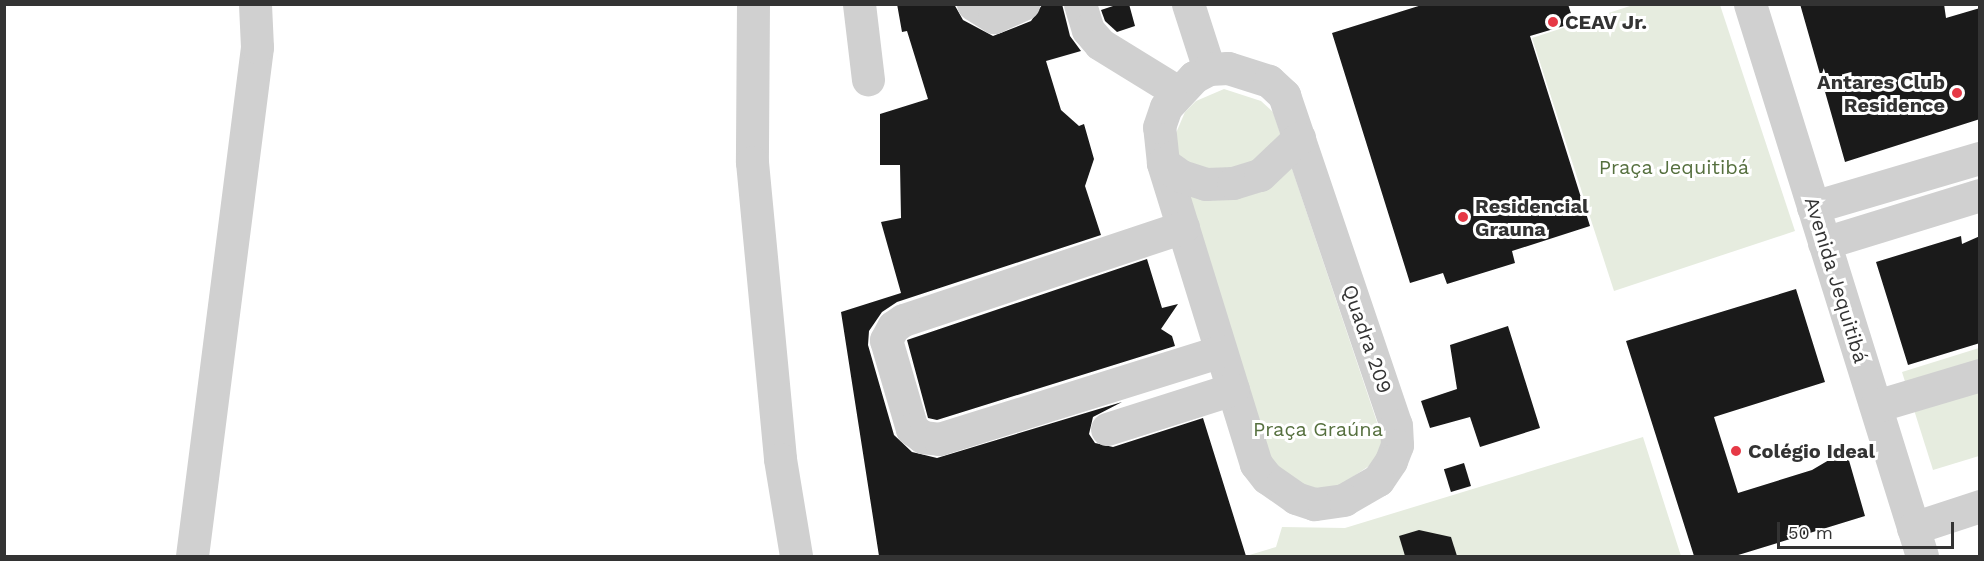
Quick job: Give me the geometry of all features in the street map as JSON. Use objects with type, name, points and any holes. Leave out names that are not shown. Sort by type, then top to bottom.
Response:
[{"type":"street","points":[[192,556],[257,47],[255,4]]},
{"type":"street","points":[[753,4],[752,162],[780,459],[796,556]]},
{"type":"street","points":[[859,4],[868,79]]},
{"type":"street","points":[[973,4],[994,17],[1023,4]]},
{"type":"street","points":[[1080,4],[1088,30],[1100,44],[1178,92]]},
{"type":"street","points":[[1188,4],[1209,69]]},
{"type":"street","name":"Avenida Jequitibá","points":[[1750,4],[1918,542]]},
{"type":"street","name":"Quadra 209","points":[[1209,69],[1248,72],[1269,81],[1284,95],[1396,425],[1397,445],[1391,461],[1378,480],[1344,500],[1314,504],[1296,498],[1267,478],[1256,464],[1163,163],[1159,127],[1166,107],[1178,92],[1209,69]]},
{"type":"street","points":[[1163,163],[1181,176],[1206,184],[1233,183],[1260,176],[1299,138]]},
{"type":"street","points":[[1813,207],[1980,158]]},
{"type":"street","points":[[1936,171],[1946,206]]},
{"type":"street","points":[[1824,243],[1980,195]]},
{"type":"street","points":[[1183,227],[903,320],[893,327],[886,340],[912,429],[923,437],[939,439],[1221,351]]},
{"type":"street","points":[[1876,406],[1980,375]]},
{"type":"street","points":[[1107,429],[1233,389]]},
{"type":"street","points":[[1918,542],[1980,506]]},
{"type":"green space","name":"Praça Jequitibá","points":[[1633,5],[1720,5],[1795,231],[1614,291],[1532,38]]},
{"type":"green space","name":"Praça Graúna","points":[[1224,89],[1261,101],[1273,112],[1383,440],[1381,458],[1321,498],[1270,472],[1173,140],[1185,112],[1196,101]]},
{"type":"green space","points":[[1979,348],[1979,456],[1933,470],[1902,372]]},
{"type":"green space","points":[[1643,437],[1681,556],[1246,556],[1276,547],[1282,527],[1345,528]]},
{"type":"building","points":[[897,4],[954,4],[963,20],[993,36],[1031,21],[1042,5],[1062,4],[1070,36],[1081,51],[1046,61],[1061,110],[1079,126],[1084,124],[1094,159],[1085,186],[1101,235],[897,302],[882,312],[869,331],[868,345],[894,435],[912,452],[937,458],[1122,402],[1093,417],[1089,434],[1095,443],[1113,447],[1203,418],[1246,556],[879,556],[841,312],[901,293],[881,222],[901,218],[900,165],[880,165],[880,114],[928,99],[907,31],[902,32]]},
{"type":"building","points":[[1119,4],[1129,4],[1135,26],[1117,32],[1105,21],[1101,10]]},
{"type":"building","points":[[1425,4],[1568,4],[1574,23],[1530,36],[1590,226],[1512,251],[1515,263],[1447,284],[1443,273],[1410,283],[1332,33]]},
{"type":"building","points":[[1800,4],[1944,4],[1946,18],[1980,8],[1980,119],[1845,162]]},
{"type":"building","points":[[1961,236],[1962,244],[1980,236],[1980,343],[1908,365],[1876,262]]},
{"type":"building","points":[[1147,259],[1162,308],[1178,304],[1161,329],[1172,336],[1175,346],[937,420],[928,418],[907,340]]},
{"type":"building","points":[[1796,289],[1825,382],[1714,417],[1738,493],[1812,470],[1846,450],[1865,516],[1735,556],[1694,556],[1626,341]]},
{"type":"building","points":[[1508,326],[1540,428],[1480,447],[1470,417],[1430,428],[1421,401],[1457,389],[1450,345]]},
{"type":"building","points":[[1464,463],[1471,486],[1451,492],[1444,469]]},
{"type":"building","points":[[1419,530],[1451,537],[1457,556],[1405,556],[1399,536]]},
{"type":"place","name":"CEAV Jr.","points":[[1553,22]]},
{"type":"place","name":"Antares Club Residence","points":[[1957,93]]},
{"type":"place","name":"Residencial Grauna","points":[[1463,217]]},
{"type":"place","name":"Colégio Ideal","points":[[1736,451]]}]
